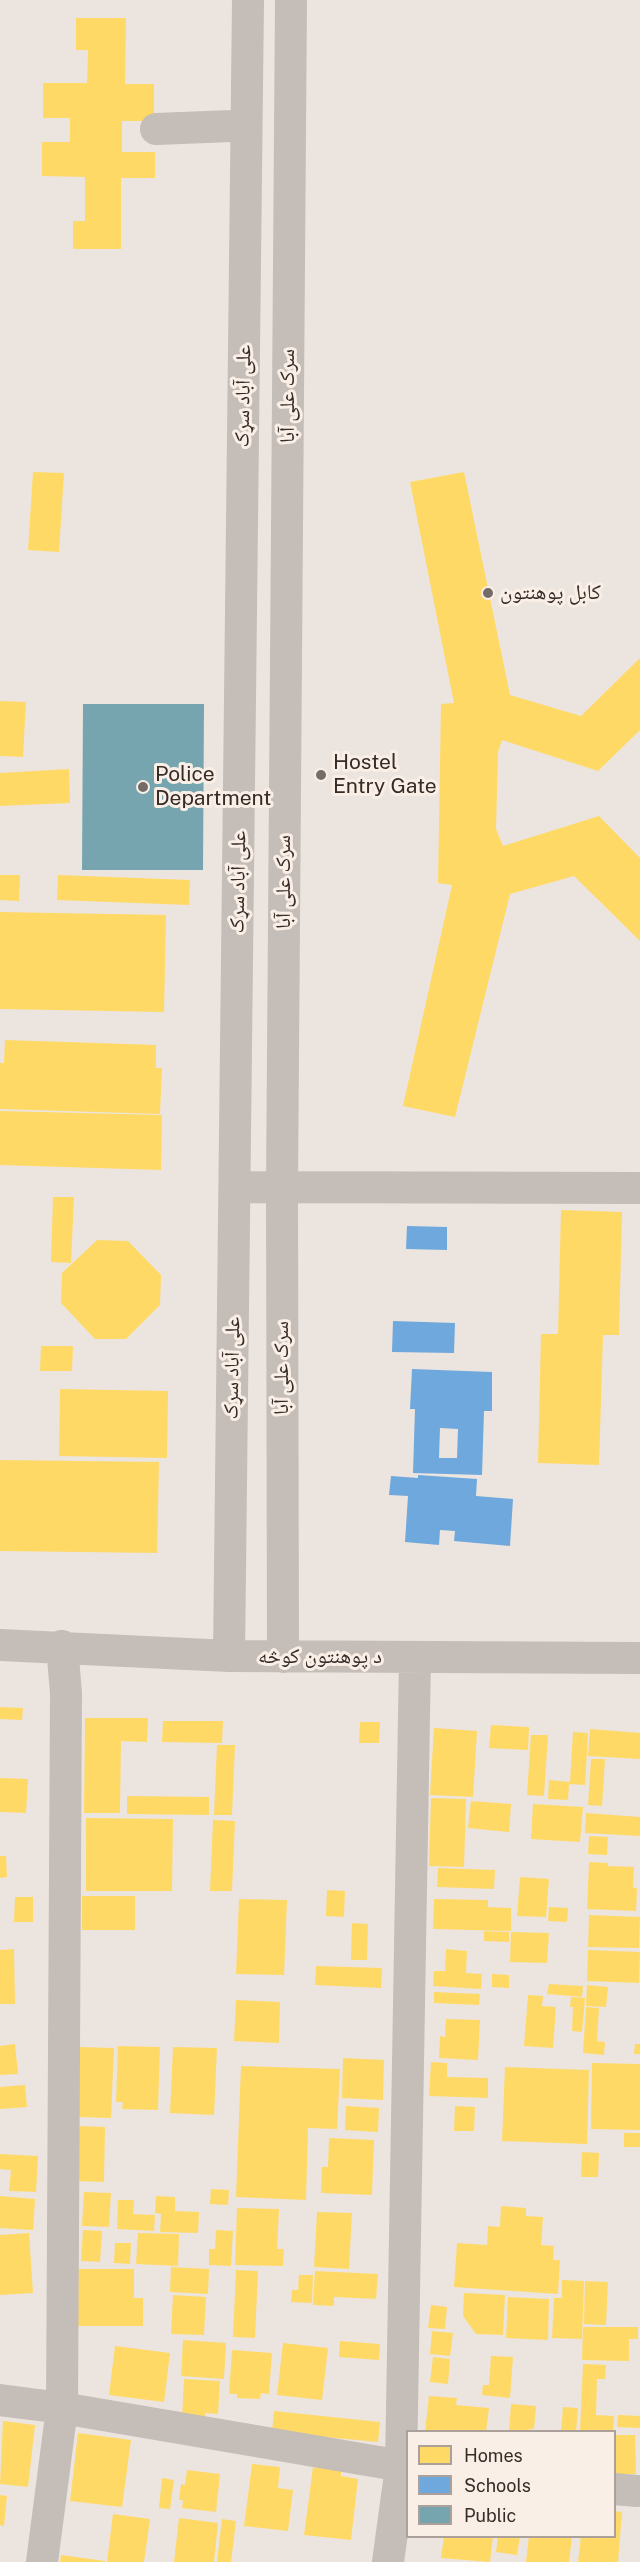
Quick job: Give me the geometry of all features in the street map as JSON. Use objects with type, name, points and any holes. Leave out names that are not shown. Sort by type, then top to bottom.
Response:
[{"type":"street","name":"علی آباد سړک","points":[[229,1656],[248,0]]},
{"type":"street","name":"سرک علی آبا","points":[[282,1657],[282,1186],[291,0]]},
{"type":"street","points":[[156,129],[232,126],[246,128]]},
{"type":"street","points":[[239,795],[285,796]]},
{"type":"street","points":[[235,1187],[640,1188]]},
{"type":"street","name":"د پوهنتون کوڅه","points":[[0,1645],[229,1656],[640,1658]]},
{"type":"street","points":[[42,2562],[62,2408],[66,1693],[62,1647]]},
{"type":"street","points":[[388,2562],[404,2467],[415,1658]]},
{"type":"street","points":[[0,2400],[62,2408],[404,2467]]},
{"type":"building: Homes","points":[[76,18],[126,18],[125,84],[154,84],[154,121],[122,121],[122,152],[155,152],[155,178],[121,178],[121,249],[73,249],[73,221],[85,221],[85,177],[42,176],[42,142],[70,142],[70,118],[43,118],[43,83],[87,83],[88,50],[76,50]]},
{"type":"building: Homes","points":[[33,472],[64,473],[59,552],[28,550]]},
{"type":"building: Homes","points":[[464,472],[510,695],[581,716],[640,658],[640,730],[598,771],[502,740],[498,752],[496,829],[503,846],[599,816],[640,858],[640,941],[574,876],[510,894],[455,1117],[403,1106],[452,885],[438,883],[441,704],[454,703],[410,482]]},
{"type":"building: Homes","points":[[0,701],[26,702],[23,757],[0,756]]},
{"type":"building: Homes","points":[[69,769],[70,803],[0,806],[0,773]]},
{"type":"building: Homes","points":[[0,875],[20,875],[19,901],[0,900]]},
{"type":"building: Homes","points":[[58,875],[190,880],[189,905],[57,900]]},
{"type":"building: Homes","points":[[0,912],[166,915],[164,1012],[0,1009]]},
{"type":"building: Homes","points":[[5,1040],[156,1045],[156,1068],[162,1068],[160,1114],[0,1109],[0,1063],[4,1063]]},
{"type":"building: Homes","points":[[0,1111],[162,1115],[161,1170],[0,1165]]},
{"type":"building: Homes","points":[[53,1197],[74,1197],[71,1263],[51,1262]]},
{"type":"building: Homes","points":[[561,1210],[622,1212],[619,1335],[603,1335],[599,1465],[538,1463],[541,1334],[558,1334]]},
{"type":"building: Homes","points":[[97,1240],[128,1241],[161,1275],[160,1305],[126,1339],[95,1339],[61,1303],[62,1273]]},
{"type":"building: Homes","points":[[41,1346],[73,1346],[72,1371],[40,1371]]},
{"type":"building: Homes","points":[[60,1389],[168,1391],[167,1458],[59,1456]]},
{"type":"building: Homes","points":[[0,1460],[159,1462],[157,1553],[0,1551]]},
{"type":"building: Homes","points":[[0,1707],[23,1708],[22,1720],[0,1719]]},
{"type":"building: Homes","points":[[85,1718],[148,1718],[147,1742],[121,1741],[120,1813],[84,1813]]},
{"type":"building: Homes","points":[[163,1721],[223,1721],[222,1743],[162,1742]]},
{"type":"building: Homes","points":[[360,1722],[380,1722],[379,1743],[359,1743]]},
{"type":"building: Homes","points":[[491,1725],[529,1727],[528,1750],[489,1748]]},
{"type":"building: Homes","points":[[434,1728],[477,1731],[473,1797],[430,1795]]},
{"type":"building: Homes","points":[[590,1729],[640,1733],[640,1759],[588,1756]]},
{"type":"building: Homes","points":[[573,1732],[588,1733],[585,1785],[569,1784],[568,1800],[548,1799],[549,1780],[570,1782]]},
{"type":"building: Homes","points":[[531,1735],[548,1735],[544,1796],[527,1795]]},
{"type":"building: Homes","points":[[217,1745],[235,1745],[232,1815],[214,1815]]},
{"type":"building: Homes","points":[[591,1759],[605,1759],[602,1806],[588,1805]]},
{"type":"building: Homes","points":[[0,1778],[28,1779],[26,1813],[0,1812]]},
{"type":"building: Homes","points":[[127,1796],[209,1797],[209,1815],[127,1814]]},
{"type":"building: Homes","points":[[431,1798],[466,1799],[464,1867],[429,1866]]},
{"type":"building: Homes","points":[[471,1801],[511,1804],[509,1832],[468,1828]]},
{"type":"building: Homes","points":[[533,1804],[583,1807],[580,1842],[531,1839]]},
{"type":"building: Homes","points":[[586,1813],[640,1817],[640,1836],[585,1833]]},
{"type":"building: Homes","points":[[86,1818],[173,1819],[172,1891],[86,1891]]},
{"type":"building: Homes","points":[[213,1820],[235,1821],[232,1891],[210,1891]]},
{"type":"building: Homes","points":[[589,1836],[608,1837],[607,1855],[588,1854]]},
{"type":"building: Homes","points":[[0,1856],[6,1856],[7,1877],[0,1878]]},
{"type":"building: Homes","points":[[589,1862],[608,1863],[608,1866],[634,1867],[633,1888],[637,1888],[636,1911],[587,1909]]},
{"type":"building: Homes","points":[[438,1868],[495,1870],[494,1889],[437,1887]]},
{"type":"building: Homes","points":[[520,1877],[549,1879],[546,1917],[517,1916]]},
{"type":"building: Homes","points":[[327,1890],[345,1891],[344,1917],[326,1916]]},
{"type":"building: Homes","points":[[82,1896],[135,1896],[135,1930],[82,1930]]},
{"type":"building: Homes","points":[[15,1897],[33,1897],[33,1922],[14,1922]]},
{"type":"building: Homes","points":[[239,1899],[287,1900],[284,1975],[236,1974]]},
{"type":"building: Homes","points":[[434,1899],[488,1900],[488,1907],[511,1908],[511,1931],[433,1929]]},
{"type":"building: Homes","points":[[549,1907],[568,1908],[567,1922],[548,1921]]},
{"type":"building: Homes","points":[[589,1915],[640,1917],[639,1948],[588,1947]]},
{"type":"building: Homes","points":[[352,1923],[368,1924],[367,1960],[351,1960]]},
{"type":"building: Homes","points":[[484,1931],[509,1932],[509,1942],[484,1941]]},
{"type":"building: Homes","points":[[511,1932],[549,1933],[547,1963],[510,1962]]},
{"type":"building: Homes","points":[[14,1949],[15,2004],[0,2004],[0,1950]]},
{"type":"building: Homes","points":[[446,1949],[467,1951],[466,1973],[482,1974],[481,1989],[433,1986],[434,1971],[445,1971]]},
{"type":"building: Homes","points":[[588,1950],[640,1952],[639,1983],[587,1981]]},
{"type":"building: Homes","points":[[316,1966],[382,1968],[381,1988],[315,1985]]},
{"type":"building: Homes","points":[[492,1974],[509,1975],[509,1988],[492,1987]]},
{"type":"building: Homes","points":[[549,1984],[583,1986],[582,1997],[547,1994]]},
{"type":"building: Homes","points":[[587,1985],[608,1987],[606,2007],[586,2006]]},
{"type":"building: Homes","points":[[434,1992],[480,1994],[479,2005],[434,2003]]},
{"type":"building: Homes","points":[[528,1995],[543,1996],[542,2006],[556,2007],[553,2048],[524,2046]]},
{"type":"building: Homes","points":[[571,1997],[585,1998],[582,2032],[572,2031]]},
{"type":"building: Homes","points":[[236,2000],[280,2002],[279,2043],[234,2041]]},
{"type":"building: Homes","points":[[586,2007],[599,2008],[597,2041],[605,2042],[604,2055],[583,2053]]},
{"type":"building: Homes","points":[[446,2019],[480,2020],[478,2060],[439,2058],[440,2036],[445,2037]]},
{"type":"building: Homes","points":[[15,2044],[18,2074],[0,2075],[0,2046]]},
{"type":"building: Homes","points":[[635,2044],[640,2044],[640,2054],[634,2054]]},
{"type":"building: Homes","points":[[118,2046],[160,2047],[158,2110],[122,2109],[123,2102],[116,2102]]},
{"type":"building: Homes","points":[[80,2047],[114,2048],[111,2118],[78,2117]]},
{"type":"building: Homes","points":[[173,2047],[217,2048],[214,2115],[170,2113]]},
{"type":"building: Homes","points":[[343,2058],[384,2060],[383,2100],[342,2098]]},
{"type":"building: Homes","points":[[431,2062],[447,2063],[447,2077],[488,2078],[488,2098],[429,2096]]},
{"type":"building: Homes","points":[[592,2063],[640,2064],[640,2130],[591,2129]]},
{"type":"building: Homes","points":[[241,2066],[340,2069],[337,2129],[308,2128],[306,2200],[236,2197]]},
{"type":"building: Homes","points":[[505,2067],[589,2070],[587,2144],[502,2141]]},
{"type":"building: Homes","points":[[25,2085],[27,2107],[0,2109],[0,2087]]},
{"type":"building: Homes","points":[[346,2106],[379,2108],[378,2132],[345,2130]]},
{"type":"building: Homes","points":[[455,2106],[475,2107],[474,2131],[454,2131]]},
{"type":"building: Homes","points":[[78,2126],[105,2127],[104,2182],[76,2181]]},
{"type":"building: Homes","points":[[624,2133],[640,2133],[640,2147],[624,2147]]},
{"type":"building: Homes","points":[[329,2138],[374,2140],[372,2195],[321,2193],[322,2167],[328,2167]]},
{"type":"building: Homes","points":[[582,2152],[599,2153],[598,2177],[581,2177]]},
{"type":"building: Homes","points":[[0,2154],[38,2156],[36,2192],[9,2191],[11,2170],[0,2169]]},
{"type":"building: Homes","points":[[211,2189],[229,2190],[228,2205],[210,2204]]},
{"type":"building: Homes","points":[[84,2192],[111,2193],[109,2227],[82,2226]]},
{"type":"building: Homes","points":[[0,2196],[35,2199],[33,2230],[0,2228]]},
{"type":"building: Homes","points":[[156,2196],[175,2197],[175,2211],[199,2212],[198,2233],[160,2232],[161,2214],[155,2213]]},
{"type":"building: Homes","points":[[118,2200],[134,2200],[133,2214],[155,2215],[154,2231],[117,2229]]},
{"type":"building: Homes","points":[[501,2206],[526,2208],[526,2216],[543,2217],[541,2245],[554,2246],[553,2260],[560,2260],[558,2294],[454,2287],[457,2243],[487,2245],[488,2226],[500,2227]]},
{"type":"building: Homes","points":[[237,2208],[279,2209],[277,2249],[284,2249],[283,2266],[235,2265]]},
{"type":"building: Homes","points":[[317,2212],[352,2213],[349,2269],[314,2267]]},
{"type":"building: Homes","points":[[83,2230],[102,2231],[100,2262],[81,2261]]},
{"type":"building: Homes","points":[[216,2230],[233,2231],[231,2266],[209,2265],[209,2249],[215,2249]]},
{"type":"building: Homes","points":[[29,2233],[33,2293],[0,2295],[0,2235]]},
{"type":"building: Homes","points":[[138,2233],[179,2234],[178,2266],[136,2264]]},
{"type":"building: Homes","points":[[115,2243],[131,2243],[130,2264],[114,2263]]},
{"type":"building: Homes","points":[[171,2267],[209,2269],[208,2294],[170,2292]]},
{"type":"building: Homes","points":[[78,2269],[134,2269],[134,2298],[143,2298],[143,2326],[74,2326]]},
{"type":"building: Homes","points":[[236,2270],[258,2271],[255,2338],[233,2337]]},
{"type":"building: Homes","points":[[315,2271],[378,2274],[376,2299],[334,2297],[334,2306],[313,2305]]},
{"type":"building: Homes","points":[[299,2275],[313,2275],[312,2303],[291,2302],[292,2290],[298,2290]]},
{"type":"building: Homes","points":[[562,2280],[584,2281],[582,2339],[552,2338],[554,2298],[562,2298]]},
{"type":"building: Homes","points":[[585,2281],[608,2282],[606,2325],[584,2324]]},
{"type":"building: Homes","points":[[464,2293],[505,2295],[503,2335],[476,2334],[463,2316]]},
{"type":"building: Homes","points":[[173,2295],[206,2297],[204,2335],[171,2334]]},
{"type":"building: Homes","points":[[508,2297],[549,2299],[548,2340],[506,2338]]},
{"type":"building: Homes","points":[[431,2305],[447,2307],[445,2329],[428,2328]]},
{"type":"building: Homes","points":[[583,2327],[638,2327],[638,2339],[629,2339],[629,2361],[582,2360]]},
{"type":"building: Homes","points":[[432,2331],[453,2333],[450,2356],[430,2354]]},
{"type":"building: Homes","points":[[183,2340],[226,2343],[224,2379],[181,2376]]},
{"type":"building: Homes","points":[[340,2341],[380,2344],[379,2360],[339,2357]]},
{"type":"building: Homes","points":[[283,2343],[328,2348],[322,2400],[277,2395]]},
{"type":"building: Homes","points":[[115,2346],[170,2353],[164,2402],[109,2395]]},
{"type":"building: Homes","points":[[232,2350],[272,2353],[269,2394],[261,2393],[260,2399],[237,2398],[237,2394],[229,2394]]},
{"type":"building: Homes","points":[[491,2356],[513,2357],[510,2398],[482,2395],[483,2385],[489,2385]]},
{"type":"building: Homes","points":[[433,2357],[450,2359],[448,2384],[430,2382]]},
{"type":"building: Homes","points":[[583,2364],[606,2365],[605,2379],[597,2379],[596,2415],[614,2416],[613,2430],[580,2430]]},
{"type":"building: Homes","points":[[184,2379],[220,2381],[218,2414],[205,2413],[205,2420],[182,2419]]},
{"type":"building: Homes","points":[[429,2396],[457,2398],[456,2405],[489,2408],[486,2430],[425,2430]]},
{"type":"building: Homes","points":[[511,2404],[536,2406],[534,2429],[509,2430]]},
{"type":"building: Homes","points":[[563,2407],[578,2408],[576,2430],[561,2430]]},
{"type":"building: Homes","points":[[274,2411],[380,2422],[378,2442],[272,2432]]},
{"type":"building: Homes","points":[[618,2415],[640,2416],[640,2428],[617,2427]]},
{"type":"building: Homes","points":[[3,2421],[35,2425],[28,2487],[0,2484]]},
{"type":"building: Homes","points":[[78,2433],[131,2440],[122,2507],[70,2501]]},
{"type":"building: Homes","points":[[616,2435],[635,2435],[636,2474],[616,2474]]},
{"type":"building: Homes","points":[[252,2464],[280,2467],[278,2488],[293,2490],[288,2531],[244,2526]]},
{"type":"building: Homes","points":[[313,2467],[341,2471],[341,2476],[358,2479],[351,2540],[304,2535]]},
{"type":"building: Homes","points":[[187,2470],[220,2474],[216,2512],[182,2508],[183,2500],[179,2500],[181,2484],[185,2485]]},
{"type":"building: Homes","points":[[162,2478],[174,2480],[170,2509],[159,2508]]},
{"type":"building: Homes","points":[[0,2495],[7,2496],[4,2526],[0,2525]]},
{"type":"building: Homes","points":[[616,2511],[622,2512],[618,2562],[578,2562],[581,2538],[616,2538]]},
{"type":"building: Homes","points":[[113,2514],[150,2519],[144,2562],[107,2562]]},
{"type":"building: Homes","points":[[179,2518],[218,2523],[214,2562],[174,2562]]},
{"type":"building: Homes","points":[[222,2519],[236,2521],[231,2562],[217,2562]]},
{"type":"building: Homes","points":[[444,2538],[493,2538],[490,2562],[441,2558]]},
{"type":"building: Homes","points":[[498,2538],[520,2538],[517,2555],[496,2552]]},
{"type":"building: Homes","points":[[529,2538],[572,2538],[569,2562],[526,2562]]},
{"type":"building: Homes","points":[[61,2555],[105,2561],[105,2562],[60,2562]]},
{"type":"building: Schools","points":[[407,1226],[447,1227],[447,1250],[406,1249]]},
{"type":"building: Schools","points":[[393,1321],[455,1323],[454,1353],[392,1352]]},
{"type":"building: Schools","points":[[412,1369],[492,1372],[492,1411],[484,1411],[482,1475],[413,1473],[415,1409],[410,1409]],"holes":[[[440,1428],[458,1429],[457,1458],[439,1458]]]},
{"type":"building: Schools","points":[[418,1475],[477,1479],[476,1496],[513,1499],[510,1546],[454,1541],[455,1531],[440,1530],[439,1545],[405,1542],[408,1496],[389,1495],[391,1476],[418,1478]]},
{"type":"building: Public","name":"Police Department","points":[[83,704],[204,704],[203,870],[82,870]]},
{"type":"place","name":"کابل پوهنتون","points":[[488,593]]},
{"type":"place","name":"Hostel Entry Gate","points":[[321,775]]},
{"type":"place","name":"Police Department","points":[[143,787]]}]
